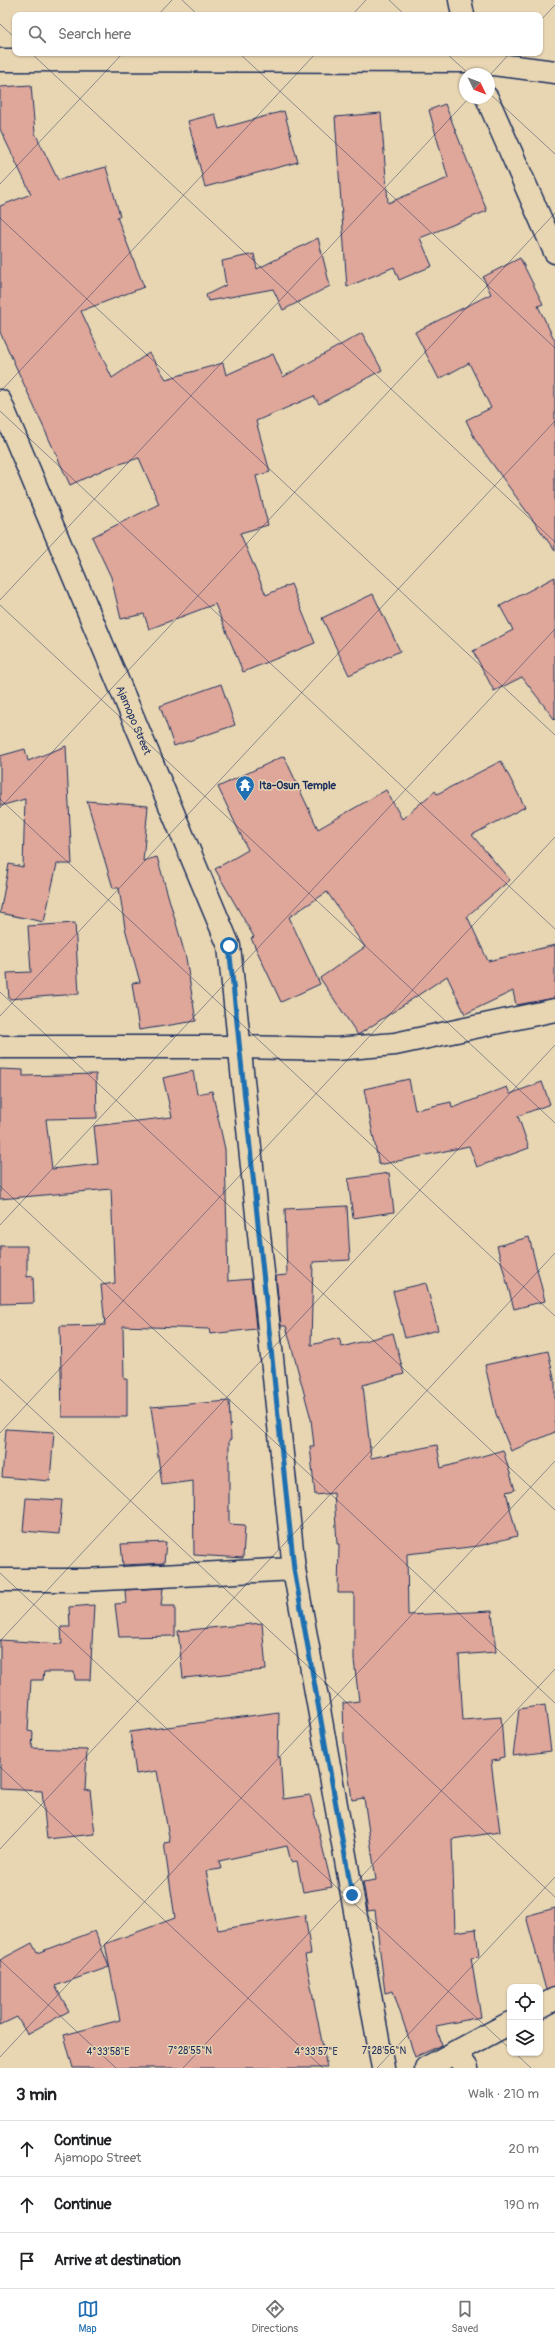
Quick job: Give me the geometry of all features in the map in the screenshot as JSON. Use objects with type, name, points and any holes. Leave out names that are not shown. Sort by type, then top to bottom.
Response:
[{"type":"street","points":[[460,0],[462,12]]},
{"type":"street","points":[[0,60],[472,63],[555,72]]},
{"type":"street","points":[[490,104],[555,252]]},
{"type":"street","name":"Ajamopo Street","points":[[0,401],[229,946],[294,1569],[383,2068]]},
{"type":"street","points":[[0,1047],[240,1047],[336,1049],[395,1044],[555,1010]]},
{"type":"street","points":[[0,1580],[85,1580],[294,1569]]},
{"type":"street","points":[[543,2005],[555,1999]]},
{"type":"street","points":[[426,2068],[461,2060],[507,2025]]},
{"type":"building","points":[[31,85],[35,133],[58,180],[106,167],[120,216],[117,217],[144,287],[81,311],[112,378],[149,353],[166,379],[223,363],[226,375],[273,354],[283,377],[362,333],[382,370],[319,404],[314,396],[256,421],[270,472],[256,476],[268,525],[240,533],[266,595],[291,584],[315,643],[243,672],[215,604],[149,629],[144,614],[121,619],[111,577],[92,537],[159,504],[139,458],[107,468],[70,485],[0,332],[0,206],[31,194],[0,129],[0,87]]},
{"type":"building","points":[[445,104],[487,211],[420,238],[432,266],[399,280],[394,267],[347,287],[335,117],[381,113],[388,203],[448,178],[429,110]]},
{"type":"building","points":[[284,111],[298,162],[205,187],[188,121],[215,114],[219,129]]},
{"type":"building","points":[[318,238],[330,286],[283,310],[273,289],[208,301],[206,295],[226,285],[222,261],[254,254],[257,269]]},
{"type":"building","points":[[520,258],[543,304],[538,306],[555,341],[555,551],[476,441],[466,420],[491,408],[469,363],[439,379],[415,332],[491,294],[483,277]]},
{"type":"building","points":[[555,577],[555,720],[522,677],[494,691],[473,651],[513,630],[500,606]]},
{"type":"building","points":[[373,594],[400,651],[349,675],[322,618]]},
{"type":"building","points":[[221,684],[235,725],[174,746],[160,706]]},
{"type":"building","points":[[66,746],[72,864],[57,864],[44,922],[0,913],[9,864],[23,867],[25,799],[0,806],[0,756],[25,749],[28,761]]},
{"type":"building","points":[[284,756],[318,829],[386,790],[402,819],[435,791],[437,794],[501,761],[525,807],[472,835],[510,880],[467,916],[488,961],[555,945],[555,998],[516,1005],[513,991],[465,1014],[447,976],[358,1035],[320,978],[365,947],[327,892],[289,917],[320,984],[281,1002],[251,938],[254,937],[215,869],[248,850],[218,787]]},
{"type":"building","points":[[87,801],[148,806],[143,861],[157,857],[186,958],[196,1021],[139,1030],[132,983],[140,982],[125,928],[119,888],[113,888]]},
{"type":"building","points":[[75,923],[79,994],[9,999],[7,973],[31,972],[28,926]]},
{"type":"building","points":[[0,1069],[23,1070],[23,1076],[96,1074],[97,1118],[46,1119],[52,1169],[98,1164],[94,1126],[172,1117],[163,1078],[193,1071],[197,1094],[212,1091],[225,1149],[228,1281],[251,1279],[256,1329],[210,1334],[209,1329],[123,1326],[124,1379],[127,1379],[127,1417],[62,1417],[60,1326],[105,1325],[101,1285],[115,1283],[111,1189],[0,1199]]},
{"type":"building","points":[[409,1079],[415,1110],[451,1102],[452,1108],[507,1087],[510,1094],[542,1082],[550,1104],[518,1116],[529,1148],[477,1167],[469,1146],[379,1165],[364,1089]]},
{"type":"building","points":[[389,1173],[394,1212],[353,1218],[348,1179]]},
{"type":"building","points":[[347,1206],[350,1260],[313,1262],[311,1345],[339,1338],[342,1347],[393,1333],[404,1374],[363,1385],[371,1458],[437,1445],[441,1468],[503,1450],[515,1490],[506,1492],[517,1536],[479,1546],[407,1554],[408,1615],[492,1611],[496,1652],[459,1655],[463,1720],[501,1717],[504,1757],[499,1758],[499,1760],[491,1761],[500,1832],[452,1839],[455,1932],[476,1929],[479,1957],[471,1958],[481,2017],[436,2026],[442,2045],[415,2057],[393,1991],[385,1993],[375,1910],[368,1911],[363,1882],[376,1880],[364,1798],[352,1800],[344,1740],[343,1703],[359,1701],[354,1660],[354,1593],[338,1593],[339,1544],[337,1544],[334,1493],[315,1495],[310,1446],[314,1446],[311,1419],[286,1326],[281,1326],[276,1276],[287,1275],[285,1209]]},
{"type":"building","points":[[529,1237],[545,1301],[514,1309],[497,1246]]},
{"type":"building","points":[[0,1246],[27,1246],[27,1277],[33,1276],[34,1303],[0,1304]]},
{"type":"building","points":[[426,1283],[438,1330],[405,1338],[393,1291]]},
{"type":"building","points":[[548,1351],[555,1383],[555,1432],[511,1451],[496,1414],[485,1365]]},
{"type":"building","points":[[229,1401],[231,1440],[229,1440],[229,1524],[245,1525],[243,1558],[194,1555],[193,1481],[162,1485],[151,1407]]},
{"type":"building","points":[[6,1429],[54,1432],[50,1481],[2,1477]]},
{"type":"building","points":[[26,1498],[62,1500],[59,1534],[23,1531]]},
{"type":"building","points":[[166,1542],[164,1563],[123,1565],[121,1544]]},
{"type":"building","points":[[163,1588],[161,1606],[175,1606],[175,1636],[119,1637],[115,1604],[126,1603],[125,1590]]},
{"type":"building","points":[[94,1605],[90,1680],[75,1680],[74,1672],[44,1672],[43,1680],[31,1680],[28,1731],[33,1732],[32,1748],[87,1750],[85,1791],[90,1790],[95,1834],[47,1839],[42,1791],[0,1789],[0,1640],[62,1644],[61,1627],[70,1627],[69,1607]]},
{"type":"building","points":[[262,1623],[266,1670],[183,1678],[178,1631]]},
{"type":"building","points":[[545,1705],[551,1751],[513,1756],[519,1709]]},
{"type":"building","points":[[279,1712],[278,1757],[280,1757],[283,1799],[310,1795],[332,1887],[303,1892],[297,1861],[291,1862],[287,1846],[219,1861],[221,1869],[206,1871],[218,1930],[305,1915],[311,1954],[305,1955],[327,2068],[73,2068],[64,2035],[120,2020],[105,1944],[175,1918],[164,1843],[170,1842],[157,1771],[136,1774],[130,1732]]},
{"type":"building","points":[[555,1908],[555,1987],[546,1990],[526,1916]]},
{"type":"building","points":[[95,1931],[109,1967],[55,1986],[69,2011],[27,2034],[17,2017],[0,2025],[0,1960],[32,1943],[37,1953]]},
{"type":"place","name":"Ita-Osun Temple","points":[[245,802]]},
{"type":"route","points":[[229,946],[294,1569],[352,1895]]}]
